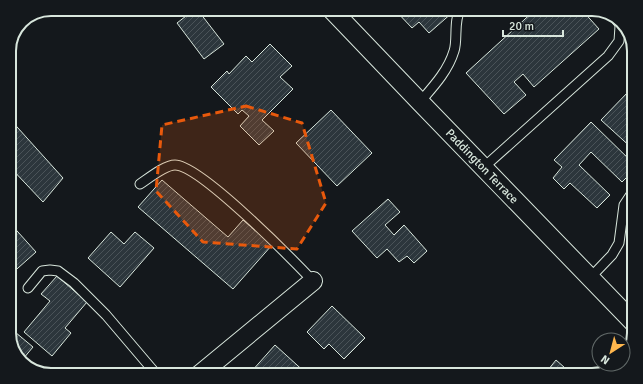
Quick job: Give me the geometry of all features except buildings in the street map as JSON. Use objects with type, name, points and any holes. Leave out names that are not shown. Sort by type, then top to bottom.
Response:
[{"type":"street","name":"Paddington Terrace","points":[[338,16],[627,316]]},
{"type":"street","points":[[207,368],[313,280]]},
{"type":"lane","points":[[420,102],[446,71],[455,51],[458,16]]},
{"type":"lane","points":[[483,168],[608,56],[619,41],[620,30]]},
{"type":"lane","points":[[140,184],[166,167],[173,165],[180,166],[194,172],[234,204],[313,280]]},
{"type":"lane","points":[[590,278],[612,255],[619,243],[624,206],[627,201]]},
{"type":"lane","points":[[28,288],[42,271],[58,271],[74,284],[106,315],[151,368]]},
{"type":"highlighted area","points":[[246,106],[302,123],[326,203],[297,249],[203,242],[156,191],[162,125]]}]
